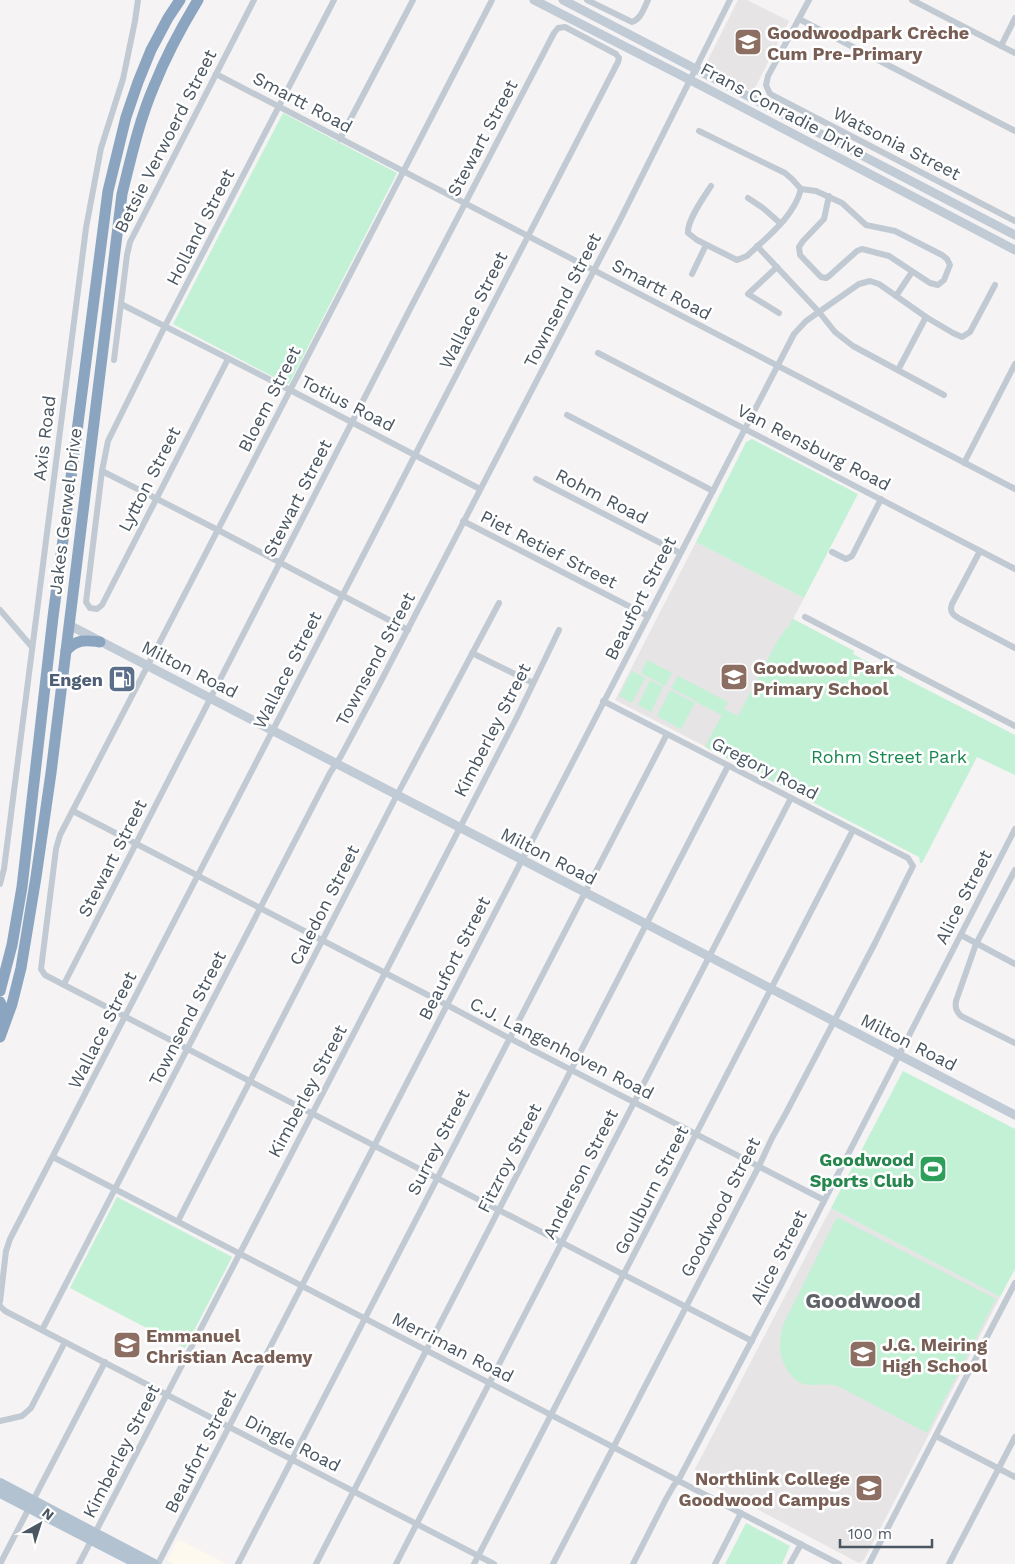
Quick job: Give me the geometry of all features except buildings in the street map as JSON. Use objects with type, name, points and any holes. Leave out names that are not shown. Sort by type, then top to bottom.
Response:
[{"type":"highway","name":"Jakes Gerwel Drive","points":[[0,991],[12,945],[22,887],[36,757],[108,191],[126,117],[138,82],[168,18],[180,0]]},
{"type":"highway","name":"Jakes Gerwel Drive","points":[[0,1037],[21,968],[36,877],[66,652],[122,194],[141,123],[153,88],[181,29],[198,0]]},
{"type":"highway","points":[[63,544],[66,554],[60,617],[62,622],[69,625]]},
{"type":"highway","points":[[36,757],[44,735],[58,636],[62,629],[69,625]]},
{"type":"highway","points":[[66,652],[79,641],[100,642]]},
{"type":"highway","points":[[0,999],[6,994],[9,984],[27,896],[36,877]]},
{"type":"highway","points":[[0,1002],[5,1013],[5,1024]]},
{"type":"main road","points":[[0,1483],[31,1504],[154,1564]]},
{"type":"main road","points":[[0,1493],[31,1504]]},
{"type":"main road","points":[[94,1536],[138,1564]]},
{"type":"street","name":"Axis Road","points":[[0,884],[4,869],[86,228],[101,148],[123,79],[138,0]]},
{"type":"street","name":"Betsie Verwoerd Street","points":[[114,360],[127,255],[133,235],[254,0]]},
{"type":"street","name":"Holland Street","points":[[102,471],[108,441],[165,326],[334,0]]},
{"type":"street","points":[[340,139],[412,0]]},
{"type":"street","name":"Bloem Street","points":[[64,984],[45,974],[41,969],[56,849],[60,835],[492,0]]},
{"type":"street","name":"Frans Conradie Drive","points":[[534,0],[1015,250]]},
{"type":"street","name":"Frans Conradie Drive","points":[[563,0],[1015,235]]},
{"type":"street","points":[[587,0],[628,21],[635,22],[648,0]]},
{"type":"street","name":"Townsend Street","points":[[42,1330],[260,908],[408,630],[594,270],[730,0]]},
{"type":"street","points":[[809,0],[799,19],[1015,131]]},
{"type":"street","points":[[912,0],[1015,53]]},
{"type":"street","points":[[1001,46],[1015,18]]},
{"type":"street","name":"Watsonia Street","points":[[799,19],[768,76],[766,85],[770,94],[1015,221]]},
{"type":"street","name":"Stewart Street","points":[[64,984],[554,33],[560,27],[567,28],[616,54],[619,58]]},
{"type":"street","name":"Wallace Street","points":[[0,1302],[7,1245],[619,58]]},
{"type":"street","name":"Smartt Road","points":[[216,74],[1015,489]]},
{"type":"street","points":[[699,131],[785,173],[801,189],[816,191],[829,196],[847,206],[866,225],[895,231],[942,254],[950,265],[944,280],[938,285],[933,285],[889,256],[862,249],[857,251],[828,277],[824,278],[818,274],[800,255],[799,247],[824,219],[829,196]]},
{"type":"street","points":[[710,186],[688,228],[690,235],[738,260],[746,256],[780,223],[797,202],[801,189]]},
{"type":"street","points":[[748,198],[780,223]]},
{"type":"street","points":[[692,274],[706,245]]},
{"type":"street","points":[[757,246],[819,312],[836,334],[853,346],[944,395]]},
{"type":"street","points":[[778,267],[748,294],[779,312]]},
{"type":"street","points":[[912,272],[896,296],[926,317],[959,336],[968,335],[995,285]]},
{"type":"street","name":"Beaufort Street","points":[[158,1564],[797,329],[859,284],[867,281],[876,283],[896,296]]},
{"type":"street","name":"Totius Road","points":[[121,304],[480,489]]},
{"type":"street","points":[[898,370],[926,317]]},
{"type":"street","name":"Van Rensburg Road","points":[[598,353],[1015,569]]},
{"type":"street","name":"Lytton Street","points":[[102,471],[86,602],[87,606],[94,609],[102,605],[155,498],[228,359]]},
{"type":"street","points":[[964,463],[1015,364]]},
{"type":"street","points":[[567,415],[713,490]]},
{"type":"street","points":[[102,471],[408,630]]},
{"type":"street","name":"Rohm Road","points":[[536,479],[680,553]]},
{"type":"street","points":[[832,552],[842,558],[851,558],[881,499]]},
{"type":"street","name":"Piet Retief Street","points":[[463,521],[648,616]]},
{"type":"street","points":[[980,551],[952,604],[951,611],[960,619],[1015,648]]},
{"type":"street","name":"Caledon Street","points":[[178,1222],[397,795],[499,603]]},
{"type":"street","points":[[0,610],[32,647]]},
{"type":"street","points":[[806,617],[1015,726]]},
{"type":"street","name":"Milton Road","points":[[69,625],[1015,1115]]},
{"type":"street","name":"Kimberley Street","points":[[79,1564],[385,973],[559,630]]},
{"type":"street","points":[[472,653],[533,684]]},
{"type":"street","name":"Gregory Road","points":[[603,701],[908,858],[912,863]]},
{"type":"street","name":"Surrey Street","points":[[238,1564],[666,734]]},
{"type":"street","name":"Fitzroy Street","points":[[316,1564],[728,766]]},
{"type":"street","name":"Anderson Street","points":[[396,1564],[791,798]]},
{"type":"street","name":"C.J. Langenhoven Road","points":[[73,811],[824,1200]]},
{"type":"street","name":"Alice Street","points":[[633,1564],[752,1341],[1015,828]]},
{"type":"street","name":"Goulburn Street","points":[[474,1564],[853,830]]},
{"type":"street","name":"Goodwood Street","points":[[553,1564],[834,1021],[913,866],[912,863]]},
{"type":"street","name":"Alice Street","points":[[1015,870],[1012,884],[976,944],[956,1002],[956,1011],[965,1018],[1015,1043]]},
{"type":"street","points":[[961,935],[1015,964]]},
{"type":"street","points":[[64,984],[752,1341]]},
{"type":"street","name":"Merriman Road","points":[[53,1157],[839,1564]]},
{"type":"street","points":[[869,1564],[1012,1297],[1015,1283]]},
{"type":"street","name":"Dingle Road","points":[[0,1306],[5,1311],[494,1564]]},
{"type":"street","points":[[0,1421],[22,1416],[31,1408],[65,1342]]},
{"type":"street","points":[[0,1564],[105,1362]]},
{"type":"street","points":[[936,1436],[1015,1477]]},
{"type":"street","points":[[949,1564],[1015,1437]]},
{"type":"street","points":[[715,1564],[741,1513]]},
{"type":"street","points":[[790,1564],[801,1544]]},
{"type":"shaded area","name":"Goodwoodpark Crèche Cum Pre-Primary","points":[[738,0],[747,0],[789,21],[753,92],[709,69],[707,62]]},
{"type":"shaded area","name":"Goodwood Park Primary School","points":[[696,542],[804,598],[793,619],[854,651],[784,787],[615,700]]},
{"type":"shaded area","name":"J.G. Meiring High School","points":[[831,1208],[1000,1297],[864,1560],[859,1563],[700,1479],[695,1469]]},
{"type":"shaded area","points":[[178,1539],[227,1564],[174,1564],[167,1560]]},
{"type":"green space","points":[[283,113],[397,173],[289,384],[173,324]]},
{"type":"green space","points":[[752,439],[858,494],[804,598],[696,542],[746,442]]},
{"type":"green space","name":"Rohm Street Park","points":[[793,619],[854,651],[853,654],[877,667],[879,665],[1015,735],[1015,775],[977,757],[922,863],[920,863],[919,857],[705,747],[722,715],[696,702],[697,700],[671,688],[678,676],[728,702],[724,709],[738,716],[780,636]]},
{"type":"green space","points":[[647,660],[672,673],[665,686],[641,673]]},
{"type":"green space","points":[[632,671],[645,678],[632,703],[619,696]]},
{"type":"green space","points":[[650,680],[663,687],[651,712],[638,705]]},
{"type":"green space","points":[[670,690],[695,703],[681,729],[657,716]]},
{"type":"green space","name":"Goodwood Sports Club","points":[[903,1071],[1015,1129],[1015,1269],[1000,1297],[831,1208]]},
{"type":"green space","points":[[117,1197],[232,1257],[185,1348],[70,1288]]},
{"type":"green space","points":[[837,1217],[996,1299],[927,1433],[840,1387],[803,1384],[788,1372],[785,1366],[780,1348],[783,1325]]},
{"type":"green space","points":[[746,1523],[790,1546],[782,1564],[725,1564]]},
{"type":"place","name":"Goodwoodpark Crèche Cum Pre-Primary","points":[[748,42]]},
{"type":"place","name":"Goodwood Park Primary School","points":[[734,677]]},
{"type":"place","name":"Engen","points":[[122,679]]},
{"type":"place","name":"Goodwood Sports Club","points":[[933,1169]]},
{"type":"place","name":"Emmanuel Christian Academy","points":[[127,1345]]},
{"type":"place","name":"J.G. Meiring High School","points":[[863,1354]]},
{"type":"place","name":"Northlink College Goodwood Campus","points":[[869,1488]]},
{"type":"district","name":"Goodwood","points":[[863,1300]]}]
